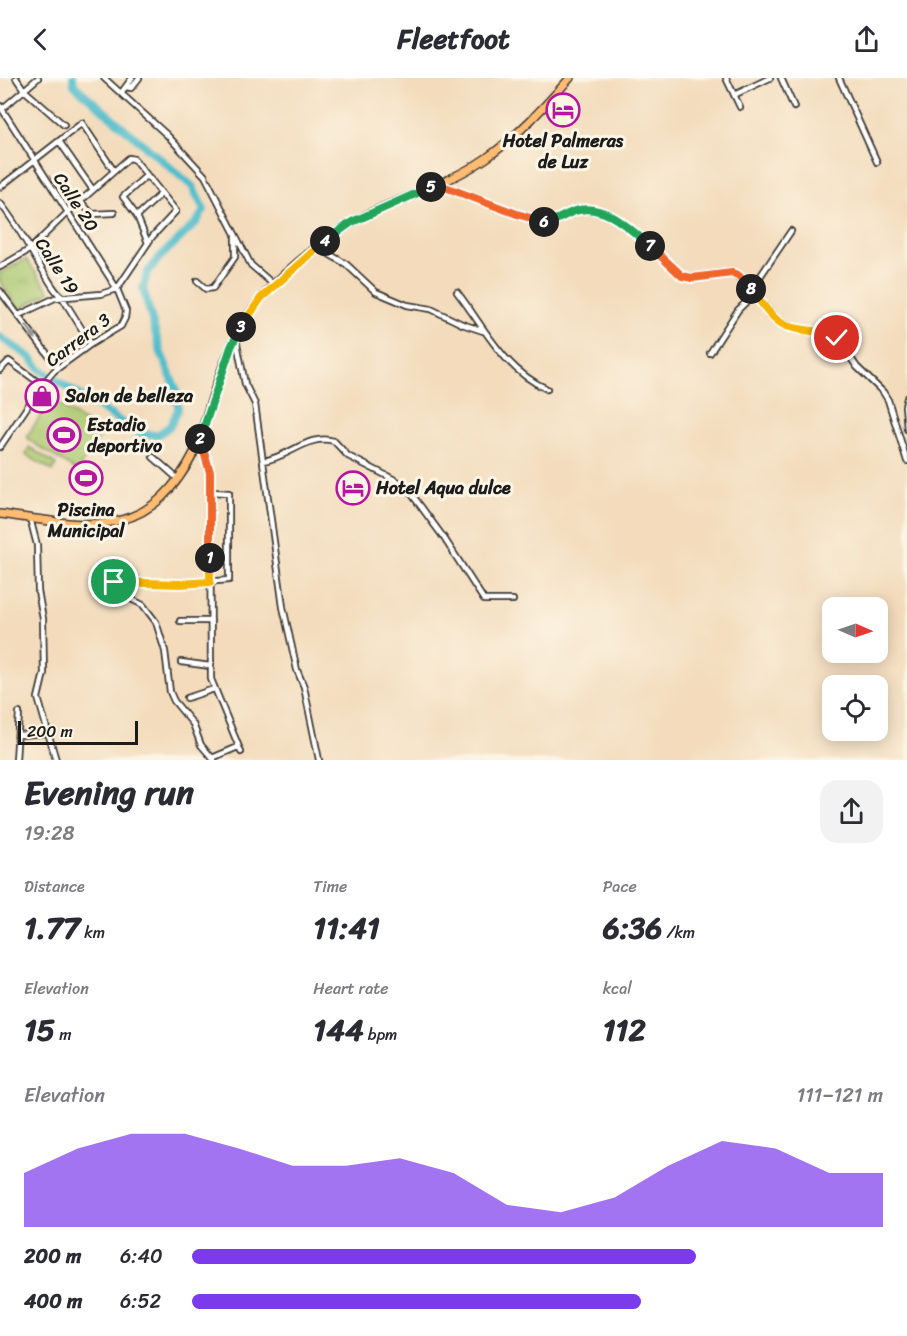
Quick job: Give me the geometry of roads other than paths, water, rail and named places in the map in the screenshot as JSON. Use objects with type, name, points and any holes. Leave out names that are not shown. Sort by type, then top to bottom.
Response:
[{"type":"main road","points":[[0,514],[87,525],[120,522],[130,519],[163,498],[178,480],[193,455],[235,336],[253,308],[274,285],[352,222],[484,160],[504,144],[570,78]]},
{"type":"street","points":[[16,78],[24,90],[63,125]]},
{"type":"street","points":[[1,109],[38,78]]},
{"type":"street","points":[[104,78],[167,135],[205,176],[251,266],[274,285]]},
{"type":"street","points":[[121,93],[132,78]]},
{"type":"street","points":[[127,87],[131,88],[139,78]]},
{"type":"street","points":[[726,78],[740,107]]},
{"type":"street","points":[[734,94],[770,78]]},
{"type":"street","points":[[781,78],[794,106]]},
{"type":"street","points":[[839,78],[877,162]]},
{"type":"street","name":"Calle 20","points":[[1,109],[117,290],[126,311]]},
{"type":"street","points":[[0,187],[82,123],[114,171]]},
{"type":"street","points":[[59,141],[93,190]]},
{"type":"street","points":[[0,267],[29,250],[129,158],[134,159],[177,212],[148,243],[117,290],[101,294],[55,298],[19,315]]},
{"type":"street","points":[[147,175],[123,197],[137,216],[148,243]]},
{"type":"street","points":[[437,184],[545,222],[551,222],[579,210],[602,212],[632,230],[680,275],[692,278],[732,273],[738,275],[784,325],[828,333],[841,341],[857,367],[888,400],[907,461]]},
{"type":"street","points":[[137,216],[161,194]]},
{"type":"street","points":[[80,201],[92,214],[114,213]]},
{"type":"street","name":"Calle 19","points":[[0,203],[11,216],[29,250],[91,344]]},
{"type":"street","points":[[710,353],[738,310],[753,292],[791,231]]},
{"type":"street","points":[[197,281],[206,289],[213,288],[237,252],[235,233]]},
{"type":"street","points":[[317,248],[346,264],[376,292],[407,305],[430,309],[483,331]]},
{"type":"street","points":[[0,291],[56,370]]},
{"type":"street","points":[[457,292],[476,317],[483,331],[508,361],[546,389]]},
{"type":"street","name":"Carrera 3","points":[[0,447],[42,385],[56,370],[91,344],[121,326],[126,318],[126,311]]},
{"type":"street","points":[[235,336],[245,384],[255,404],[283,607],[295,663],[304,687],[319,760]]},
{"type":"street","points":[[0,370],[9,361],[42,385]]},
{"type":"street","points":[[901,440],[907,429],[905,406],[907,398]]},
{"type":"street","points":[[199,437],[210,472],[211,492],[210,582],[211,679],[240,749],[213,759],[201,745],[193,724],[174,701],[170,692],[165,651],[156,621],[142,605],[111,587],[114,582],[180,584],[210,582],[229,580],[229,493],[211,492]]},
{"type":"street","points":[[263,461],[280,458],[315,440],[334,441],[348,456],[405,485],[484,600],[513,600]]},
{"type":"street","points":[[153,457],[178,480]]},
{"type":"street","points":[[30,518],[37,545],[38,591],[43,619],[44,671],[38,698],[56,760]]},
{"type":"street","points":[[180,621],[211,621]]},
{"type":"street","points":[[182,662],[210,666]]},
{"type":"street","points":[[187,698],[214,689]]},
{"type":"street","points":[[16,760],[19,713]]},
{"type":"street","points":[[19,735],[48,733]]},
{"type":"waterway","points":[[0,337],[30,357],[41,370],[140,434],[158,435],[170,426],[178,410],[177,391],[161,353],[143,288],[147,273],[160,257],[196,223],[204,210],[192,186],[74,85],[73,78]]},
{"type":"place","name":"Hotel Palmeras de Luz","points":[[563,110]]},
{"type":"place","name":"Salon de belleza","points":[[42,396]]},
{"type":"place","name":"Estadio deportivo","points":[[64,435]]},
{"type":"place","name":"Piscina Municipal","points":[[86,478]]},
{"type":"place","name":"Hotel Aqua dulce","points":[[353,488]]}]
